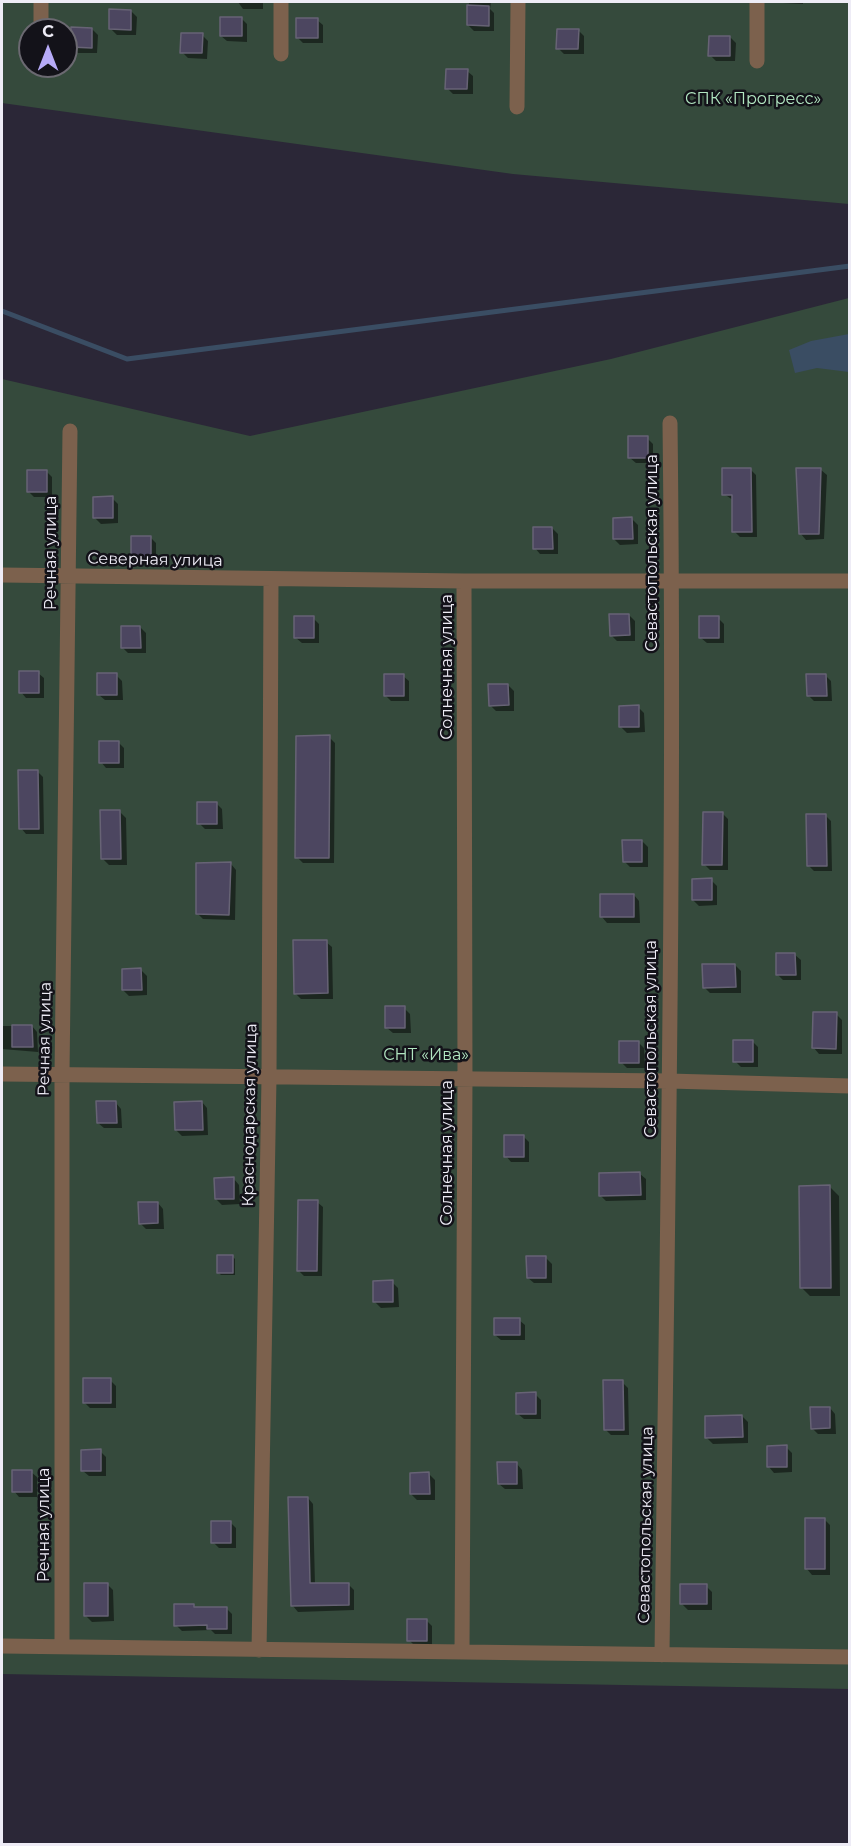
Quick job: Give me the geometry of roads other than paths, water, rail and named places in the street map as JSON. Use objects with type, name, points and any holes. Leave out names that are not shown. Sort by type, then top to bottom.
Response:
[{"type":"street","points":[[41,2],[41,18]]},
{"type":"street","points":[[281,2],[281,54]]},
{"type":"street","points":[[518,2],[518,107]]},
{"type":"street","points":[[757,2],[757,61]]},
{"type":"street","name":"Севастопольская улица","points":[[662,1655],[669,1081],[672,581],[670,423]]},
{"type":"street","name":"Речная улица","points":[[62,1647],[62,1073],[70,431]]},
{"type":"street","name":"Северная улица","points":[[2,575],[271,580],[849,581]]},
{"type":"street","name":"Краснодарская улица","points":[[259,1650],[269,1078],[271,580]]},
{"type":"street","name":"Солнечная улица","points":[[462,1652],[465,1079],[464,581]]},
{"type":"street","points":[[2,1074],[669,1081],[849,1086]]},
{"type":"street","points":[[2,1646],[849,1657]]},
{"type":"water","points":[[849,334],[849,372],[817,368],[795,373],[789,350],[811,341]]},
{"type":"waterway","points":[[2,311],[127,359],[850,266]]},
{"type":"park label","name":"СПК «Прогресс»","points":[[753,99]]},
{"type":"park label","name":"СНТ «Ива»","points":[[426,1055]]}]
